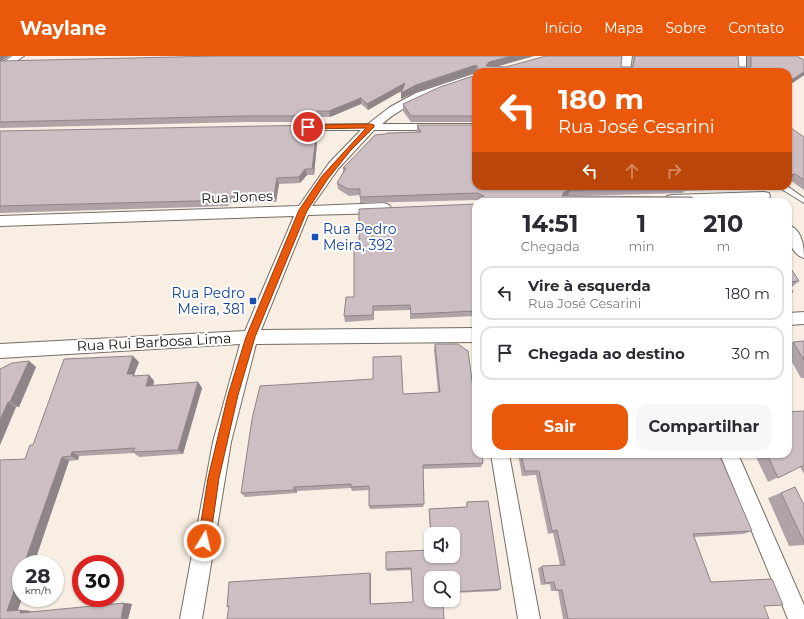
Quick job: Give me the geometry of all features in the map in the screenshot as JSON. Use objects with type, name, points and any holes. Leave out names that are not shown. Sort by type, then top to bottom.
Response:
[{"type":"street","points":[[626,68],[627,56]]},
{"type":"street","points":[[741,56],[741,68]]},
{"type":"street","points":[[0,69],[10,62],[22,59]]},
{"type":"street","points":[[191,619],[214,478],[233,395],[251,337],[303,210],[325,178],[349,149],[371,126],[389,113],[417,98],[448,84],[472,77]]},
{"type":"street","points":[[285,127],[472,127]]},
{"type":"street","points":[[687,198],[763,195]]},
{"type":"street","name":"Rua Jones","points":[[0,221],[398,207]]},
{"type":"street","points":[[792,236],[804,254]]},
{"type":"street","points":[[792,319],[804,318]]},
{"type":"street","name":"Rua Rui Barbosa Lima","points":[[0,351],[251,337],[472,335]]},
{"type":"street","points":[[501,458],[529,619]]},
{"type":"street","points":[[731,458],[799,619]]},
{"type":"lane","points":[[788,190],[804,201]]},
{"type":"building","points":[[218,56],[512,56],[489,62],[486,66],[506,67],[546,56],[622,56],[621,67],[633,67],[635,56],[738,56],[739,67],[751,67],[751,56],[797,56],[804,60],[804,72],[792,80],[792,68],[478,68],[476,65],[416,85],[401,93],[405,83],[367,104],[361,98],[329,111],[317,111],[317,116],[243,116],[0,122],[0,61]]},
{"type":"building","points":[[472,76],[472,116],[411,116],[403,104],[440,87]]},
{"type":"building","points":[[317,125],[316,132],[308,137],[316,137],[312,169],[305,169],[299,177],[277,178],[274,196],[226,197],[226,200],[0,206],[0,131]]},
{"type":"building","points":[[417,125],[472,125],[472,190],[570,190],[564,192],[562,196],[693,198],[479,198],[484,196],[477,193],[360,197],[360,189],[348,189],[337,183],[346,168],[343,168],[375,135],[387,133],[421,132]]},
{"type":"building","points":[[792,129],[804,137],[804,180],[795,174],[792,175]]},
{"type":"building","points":[[472,204],[472,311],[411,314],[410,305],[373,306],[373,315],[344,316],[346,297],[354,297],[354,249],[359,249],[359,209]]},
{"type":"building","points":[[792,270],[799,281],[792,282]]},
{"type":"building","points":[[804,341],[804,360],[793,342]]},
{"type":"building","points":[[435,344],[458,344],[468,351],[472,380],[472,458],[482,458],[483,463],[423,465],[424,504],[369,506],[369,486],[351,487],[351,484],[294,487],[294,490],[241,493],[252,419],[260,386],[373,379],[373,357],[401,356],[403,394],[440,392]]},
{"type":"building","points":[[133,356],[127,374],[133,374],[133,376],[149,375],[146,386],[198,382],[178,450],[133,452],[135,448],[72,452],[71,456],[62,457],[27,555],[12,555],[12,597],[7,611],[21,610],[20,613],[82,607],[123,607],[121,619],[0,619],[0,460],[25,459],[30,445],[33,445],[64,359]]},
{"type":"building","points":[[29,361],[0,420],[0,369],[12,363]]},
{"type":"building","points":[[804,411],[804,465],[778,478],[769,458],[792,458],[792,412]]},
{"type":"building","points":[[522,458],[721,458],[752,531],[693,534],[711,582],[772,579],[783,605],[764,606],[769,619],[568,619],[562,590],[556,590],[554,582],[545,583],[542,566],[565,565],[557,530],[552,531],[539,471],[525,471]]},
{"type":"building","points":[[795,487],[804,505],[804,542],[781,493]]},
{"type":"building","points":[[488,501],[501,589],[460,592],[460,571],[424,571],[424,607],[443,607],[444,619],[227,619],[229,606],[227,607],[229,582],[370,573],[370,604],[413,602],[411,568],[386,569],[386,552],[424,550],[424,563],[460,563],[460,527],[430,527],[429,509],[467,507],[467,502]]},
{"type":"place","name":"Rua Pedro Meira, 392","points":[[315,237]]},
{"type":"place","name":"Rua Pedro Meira, 381","points":[[253,301]]},
{"type":"route","points":[[204,541],[214,478],[233,395],[251,337],[303,210],[325,178],[349,149],[371,126],[308,127]]}]
